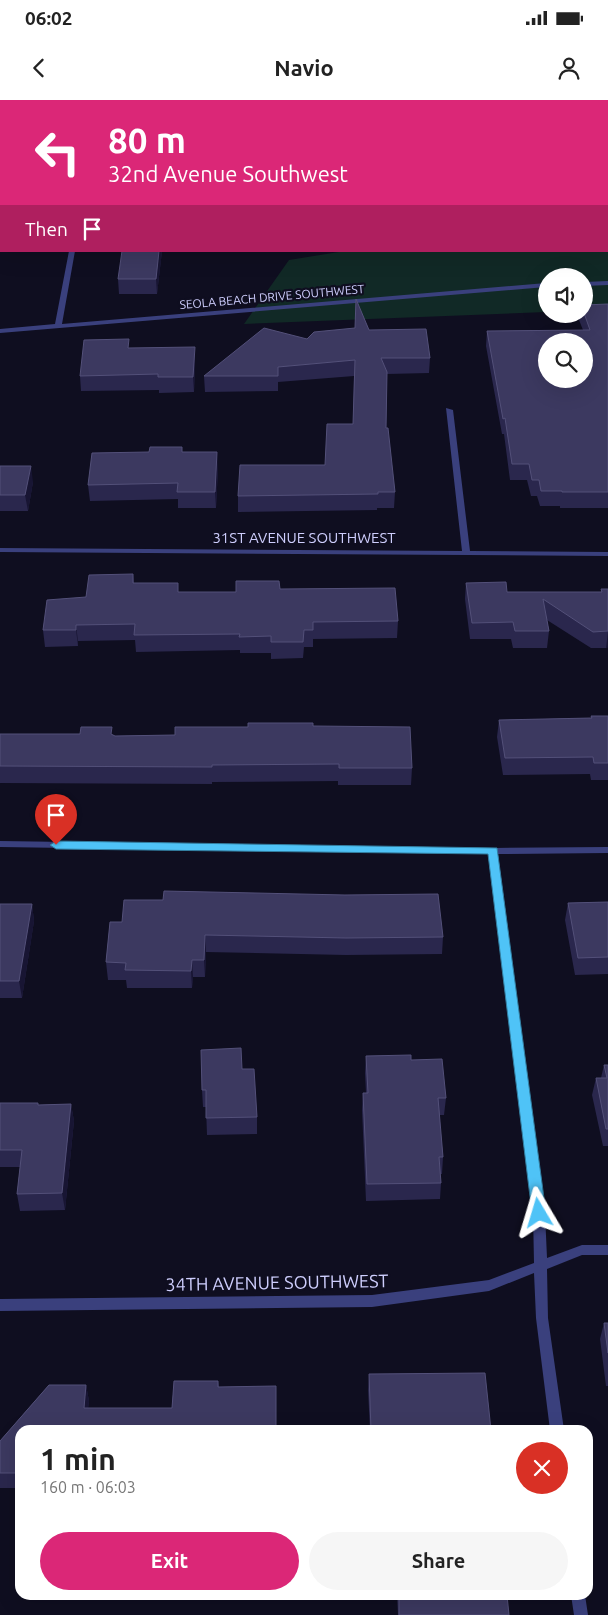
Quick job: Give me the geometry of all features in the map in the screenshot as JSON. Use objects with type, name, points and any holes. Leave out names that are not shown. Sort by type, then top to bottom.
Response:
[{"type":"street","points":[[58,326],[72,252]]},
{"type":"street","points":[[593,284],[608,283]]},
{"type":"street","name":"SEOLA BEACH DRIVE SOUTHWEST","points":[[0,331],[538,286]]},
{"type":"street","points":[[449,410],[466,552]]},
{"type":"street","name":"31ST AVENUE SOUTHWEST","points":[[0,550],[608,554]]},
{"type":"street","points":[[0,844],[608,850]]},
{"type":"street","points":[[493,850],[539,1213],[542,1318],[556,1425]]},
{"type":"street","name":"34TH AVENUE SOUTHWEST","points":[[0,1305],[372,1301],[490,1285],[582,1250],[608,1250]]},
{"type":"street","points":[[579,1600],[581,1615]]},
{"type":"green space","points":[[339,252],[608,252],[608,310],[593,311],[593,268],[538,268],[538,312],[244,324],[289,260]]},
{"type":"building","points":[[122,252],[159,252],[156,279],[118,279]]},
{"type":"building","points":[[356,299],[369,330],[426,329],[430,358],[381,358],[387,372],[386,428],[388,428],[395,492],[378,492],[378,494],[238,496],[240,465],[325,465],[327,424],[353,424],[355,360],[278,367],[278,376],[204,376],[264,328],[307,339],[314,332],[355,328]]},
{"type":"building","points":[[608,304],[608,492],[541,491],[539,480],[532,480],[529,464],[512,464],[505,418],[503,419],[487,331],[590,330],[588,323],[593,323],[593,305]]},
{"type":"building","points":[[129,339],[128,348],[195,347],[193,377],[158,377],[158,374],[80,376],[84,340]]},
{"type":"building","points":[[150,447],[182,447],[182,452],[217,452],[215,492],[177,492],[178,483],[88,485],[92,453],[149,452]]},
{"type":"building","points":[[0,466],[31,466],[25,495],[0,495]]},
{"type":"building","points":[[133,574],[133,583],[178,583],[178,592],[236,592],[236,581],[279,581],[280,589],[395,588],[398,621],[313,622],[313,630],[304,630],[303,642],[271,642],[271,636],[239,637],[240,634],[134,635],[135,624],[76,625],[76,630],[43,630],[47,600],[86,597],[89,575]]},
{"type":"building","points":[[506,582],[507,592],[602,592],[601,589],[608,589],[608,631],[593,632],[543,599],[549,631],[515,631],[513,622],[472,623],[466,583]]},
{"type":"building","points":[[591,716],[608,716],[608,763],[594,763],[593,757],[505,758],[499,720],[592,718]]},
{"type":"building","points":[[248,723],[313,723],[313,726],[410,727],[412,768],[339,768],[339,764],[212,765],[212,767],[0,766],[0,734],[80,734],[81,727],[112,727],[111,734],[115,736],[175,735],[175,727],[248,727]]},
{"type":"building","points":[[164,891],[345,895],[438,894],[443,937],[346,938],[205,935],[204,960],[192,960],[191,971],[125,970],[126,963],[106,962],[110,922],[122,922],[124,900],[163,900]]},
{"type":"building","points":[[608,902],[608,957],[578,958],[568,903]]},
{"type":"building","points":[[0,904],[32,904],[19,981],[0,981]]},
{"type":"building","points":[[241,1048],[242,1069],[254,1069],[257,1117],[206,1118],[206,1090],[202,1090],[201,1050]]},
{"type":"building","points":[[411,1055],[411,1060],[442,1059],[446,1098],[438,1098],[443,1157],[439,1157],[441,1183],[367,1184],[363,1093],[368,1093],[366,1056]]},
{"type":"building","points":[[604,1065],[608,1065],[608,1129],[606,1129],[596,1078],[607,1078]]},
{"type":"building","points":[[0,1103],[71,1104],[62,1193],[17,1194],[22,1150],[0,1150]]},
{"type":"building","points":[[604,1323],[608,1323],[608,1353]]},
{"type":"building","points":[[485,1373],[490,1425],[371,1425],[369,1374]]},
{"type":"building","points":[[174,1381],[218,1381],[218,1387],[276,1386],[276,1425],[15,1425],[15,1473],[0,1473],[0,1441],[49,1385],[86,1385],[84,1408],[172,1408]]},
{"type":"building","points":[[399,1600],[508,1600],[509,1615],[399,1615]]},
{"type":"route","points":[[56,845],[493,850],[539,1213]]}]
